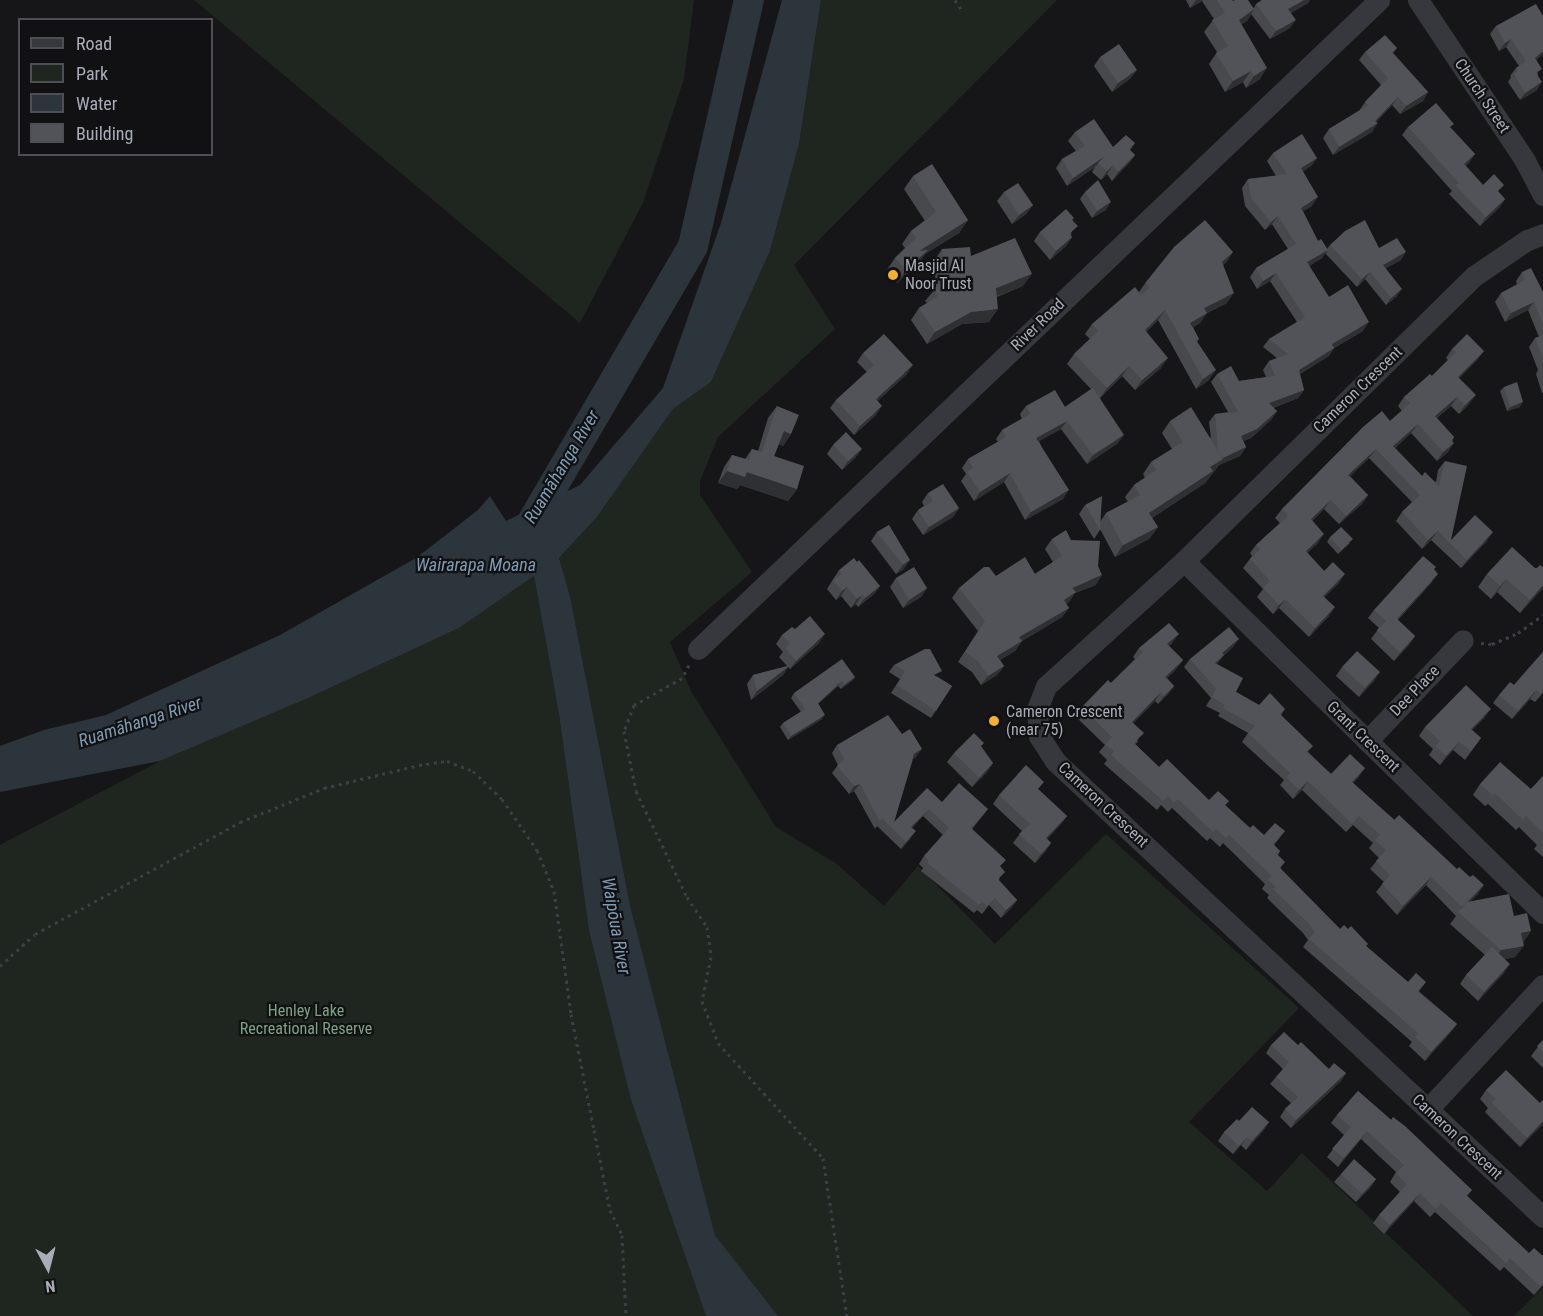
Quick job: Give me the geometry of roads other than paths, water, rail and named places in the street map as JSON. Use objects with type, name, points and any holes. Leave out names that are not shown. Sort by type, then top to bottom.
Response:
[{"type":"street","name":"River Road","points":[[698,649],[1379,0]]},
{"type":"street","name":"Church Street","points":[[1418,0],[1524,159],[1543,195]]},
{"type":"street","name":"Cameron Crescent","points":[[1543,234],[1527,240],[1474,276],[1184,561],[1046,686],[1037,709],[1039,736],[1055,761],[1543,1217]]},
{"type":"street","name":"Grant Crescent","points":[[1184,561],[1543,913]]},
{"type":"street","name":"Dee Place","points":[[1367,741],[1463,640]]},
{"type":"street","points":[[1428,1109],[1543,985]]},
{"type":"water","name":"Wairarapa Moana","points":[[782,0],[821,0],[799,144],[770,251],[711,382],[673,409],[597,517],[559,558],[570,596],[630,905],[715,1235],[778,1316],[706,1316],[631,1100],[589,931],[559,714],[534,576],[459,628],[306,699],[160,761],[0,792],[0,746],[44,730],[106,715],[280,635],[416,558],[478,510],[490,496],[506,521],[580,485],[663,388],[721,223]]},
{"type":"waterway","name":"Ruamāhanga River","points":[[518,533],[529,527],[693,246],[749,0]]},
{"type":"place","name":"Masjid Al Noor Trust","points":[[893,275]]},
{"type":"place","name":"Cameron Crescent (near 75)","points":[[994,721]]},
{"type":"water label","name":"Waipōua River","points":[[616,926]]},
{"type":"park label","name":"Henley Lake Recreational Reserve","points":[[306,1020]]}]
